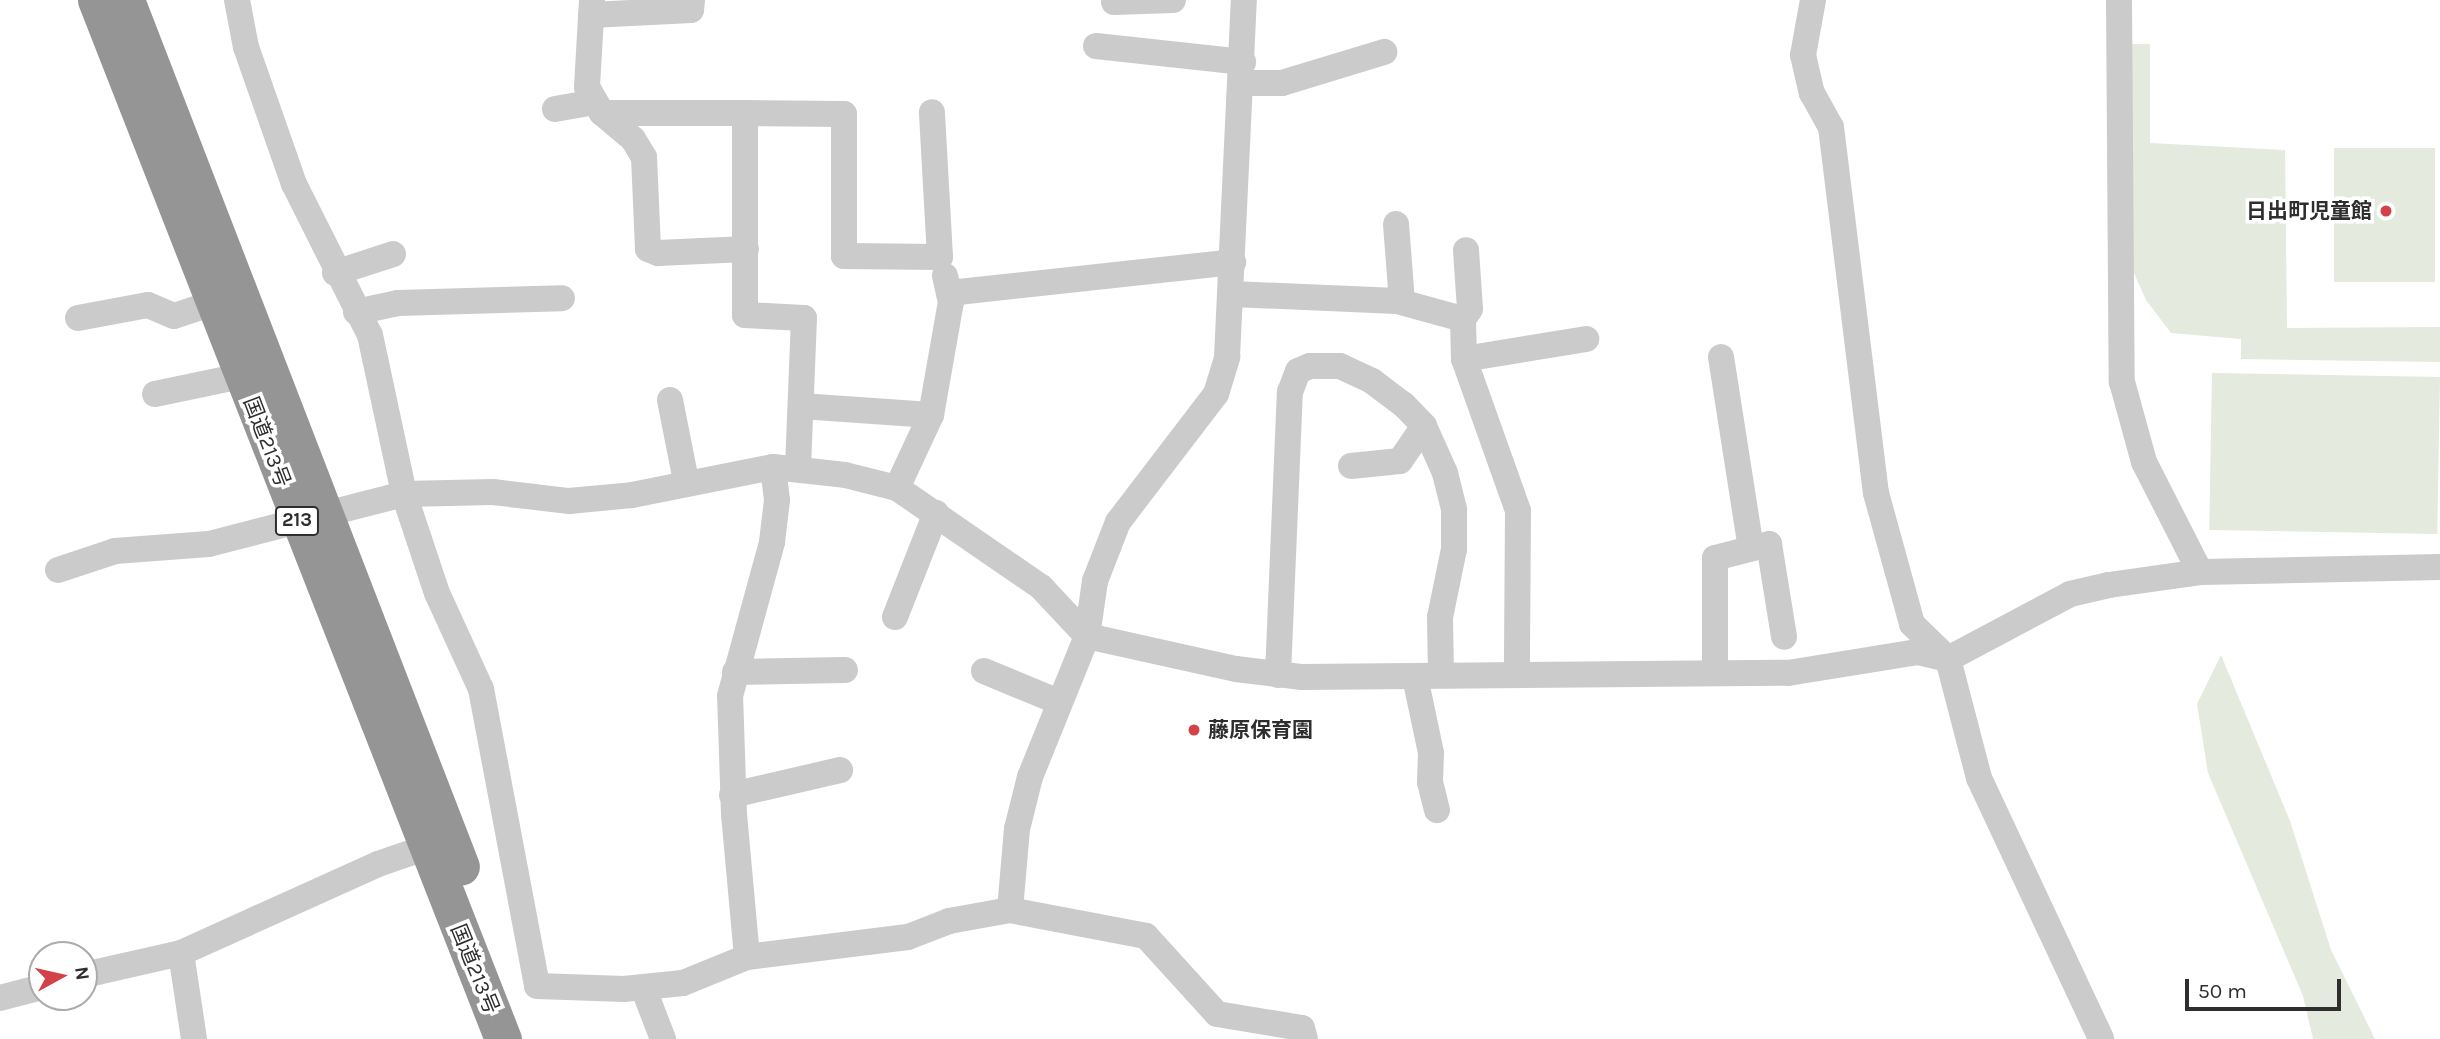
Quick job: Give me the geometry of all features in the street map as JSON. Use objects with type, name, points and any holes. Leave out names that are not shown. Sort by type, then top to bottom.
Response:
[{"type":"highway","name":"国道213号","points":[[96,0],[241,376],[311,519]]},
{"type":"highway","name":"国道213号","points":[[126,0],[311,519],[438,843],[503,1039]]},
{"type":"highway","name":"国道213号","points":[[438,843],[528,1039]]},
{"type":"street","points":[[237,0],[246,47],[293,184],[335,273],[370,335],[404,494],[437,593],[481,689],[537,986],[643,987],[683,984],[747,957],[908,937],[949,921],[1010,910],[1146,936],[1217,1014],[1302,1028],[1305,1039]]},
{"type":"street","points":[[692,0],[691,10],[592,7],[587,87],[597,107],[633,139],[644,157],[648,249],[658,253],[746,249]]},
{"type":"street","points":[[1114,2],[1173,0]]},
{"type":"street","points":[[1010,910],[1017,829],[1030,777],[1087,636],[1095,581],[1118,522],[1216,394],[1227,357],[1243,73],[1244,0]]},
{"type":"street","points":[[1813,0],[1803,55],[1812,93],[1831,127],[1876,493],[1912,624],[1948,659],[1979,778],[2101,1039]]},
{"type":"street","points":[[2119,0],[2122,382],[2144,462],[2200,572]]},
{"type":"street","points":[[1096,46],[1243,73],[1282,83],[1384,52]]},
{"type":"street","points":[[555,109],[597,107],[844,114],[844,256],[940,257]]},
{"type":"street","points":[[897,488],[931,415],[949,293],[940,257],[932,112]]},
{"type":"street","points":[[745,113],[746,315],[804,318],[801,406],[777,500],[772,542],[730,696],[732,795],[747,957]]},
{"type":"street","points":[[1396,224],[1402,302]]},
{"type":"street","points":[[1466,250],[1470,309],[1462,319],[1464,359],[1518,510],[1517,673]]},
{"type":"street","points":[[335,273],[393,254]]},
{"type":"street","points":[[949,293],[1233,262]]},
{"type":"street","points":[[1232,294],[1402,302],[1462,319]]},
{"type":"street","points":[[356,312],[398,303],[562,298]]},
{"type":"street","points":[[78,318],[148,305],[174,316],[213,303]]},
{"type":"street","points":[[1464,359],[1586,339]]},
{"type":"street","points":[[1721,357],[1751,548]]},
{"type":"street","points":[[1278,675],[1290,392],[1298,371],[1310,366],[1340,366],[1372,382],[1424,426],[1445,473],[1454,510],[1454,549],[1428,675],[1430,782],[1437,810]]},
{"type":"street","points":[[155,394],[241,376]]},
{"type":"street","points":[[670,400],[686,481]]},
{"type":"street","points":[[801,406],[931,415]]},
{"type":"street","points":[[1351,466],[1400,461],[1424,426]]},
{"type":"street","points":[[58,570],[115,551],[209,544],[404,494],[493,492],[569,501],[632,495],[686,481],[786,468],[897,488],[1041,587],[1087,636],[1278,675],[1428,675],[1788,673],[1918,652],[1948,659],[2070,594],[2200,572],[2440,566]]},
{"type":"street","points":[[895,617],[936,513]]},
{"type":"street","points":[[1715,672],[1715,558],[1769,544],[1784,637]]},
{"type":"street","points":[[735,672],[845,670]]},
{"type":"street","points":[[984,671],[1059,702]]},
{"type":"street","points":[[732,795],[840,770]]},
{"type":"street","points":[[98,972],[180,953],[378,864],[438,843]]},
{"type":"street","points":[[180,953],[194,1039]]},
{"type":"street","points":[[643,987],[663,1039]]},
{"type":"street","points":[[0,998],[28,991]]},
{"type":"shaded area","points":[[2132,44],[2150,44],[2150,143],[2285,150],[2287,328],[2440,327],[2440,362],[2241,359],[2241,339],[2171,333],[2146,300],[2130,264]]},
{"type":"shaded area","points":[[2334,148],[2435,148],[2435,282],[2334,282]]},
{"type":"shaded area","points":[[2212,373],[2440,377],[2437,534],[2209,530]]},
{"type":"shaded area","points":[[2221,655],[2290,821],[2331,950],[2375,1039],[2313,1039],[2303,996],[2208,773],[2197,704]]},
{"type":"place","name":"日出町児童館","points":[[2386,211]]},
{"type":"place","name":"藤原保育園","points":[[1194,730]]}]
